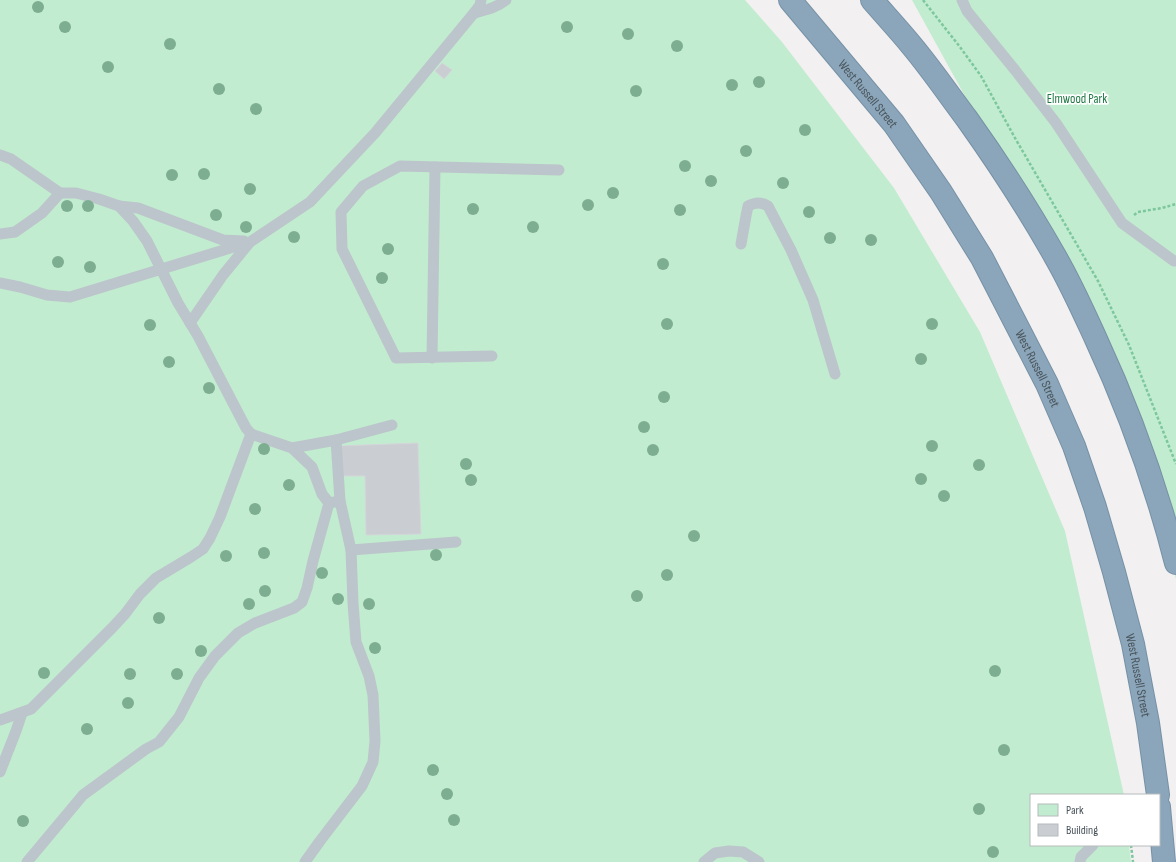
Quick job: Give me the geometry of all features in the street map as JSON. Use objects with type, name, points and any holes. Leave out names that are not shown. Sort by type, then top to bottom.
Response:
[{"type":"highway","name":"West Russell Street","points":[[790,0],[894,124],[941,192],[982,258],[1047,384],[1074,446],[1095,507],[1114,572],[1133,644],[1148,723],[1158,794]]},
{"type":"highway","points":[[872,0],[912,46],[937,78],[1026,207],[1057,259],[1107,363],[1131,421],[1152,481],[1176,563]]},
{"type":"highway","points":[[891,0],[937,78]]},
{"type":"highway","points":[[1160,818],[1164,862]]},
{"type":"lane","points":[[0,284],[20,287],[47,294],[70,297],[250,242],[310,202],[375,133],[480,5],[481,0]]},
{"type":"lane","points":[[474,12],[488,10],[499,6],[506,0]]},
{"type":"lane","points":[[962,0],[967,11],[1056,123],[1122,223],[1174,260]]},
{"type":"lane","points":[[0,155],[11,159],[60,193],[76,193],[118,206],[138,208],[224,240],[250,242]]},
{"type":"lane","points":[[492,356],[396,358],[342,249],[341,212],[363,186],[400,166],[559,170]]},
{"type":"lane","points":[[432,358],[435,167]]},
{"type":"lane","points":[[0,234],[15,232],[42,213],[60,193]]},
{"type":"lane","points":[[742,244],[748,206],[753,203],[761,203],[768,206],[791,250],[813,300],[835,374]]},
{"type":"lane","points":[[118,206],[133,221],[147,241],[178,303],[198,336],[246,428],[251,434],[292,448],[312,467],[322,494],[329,503]]},
{"type":"lane","points":[[190,323],[223,275],[250,242]]},
{"type":"lane","points":[[292,448],[336,440],[392,425]]},
{"type":"lane","points":[[0,720],[31,709],[112,628],[140,594],[156,578],[192,557],[203,548],[220,518],[251,434]]},
{"type":"lane","points":[[305,862],[362,786],[373,762],[375,741],[372,695],[369,676],[356,642],[351,550],[340,501],[336,440]]},
{"type":"lane","points":[[329,503],[340,501]]},
{"type":"lane","points":[[27,862],[83,795],[146,749],[159,742],[179,717],[199,678],[215,656],[238,633],[255,623],[294,608],[302,602],[329,503]]},
{"type":"lane","points":[[351,550],[456,542]]},
{"type":"lane","points":[[0,772],[22,713]]},
{"type":"lane","points":[[1080,862],[1081,857],[1092,846]]},
{"type":"lane","points":[[704,862],[715,853],[729,851],[743,852],[759,862]]},
{"type":"path","points":[[1122,223],[1138,212],[1176,204]]},
{"type":"path","points":[[1131,846],[1133,862]]},
{"type":"green space","points":[[0,0],[745,0],[782,42],[894,188],[980,332],[1065,531],[1124,794],[1030,794],[1030,846],[1129,846],[1131,862],[0,862]]},
{"type":"green space","name":"Elmwood Park","points":[[912,0],[1176,0],[1176,579],[1131,421],[1026,207]]},
{"type":"building","points":[[442,63],[452,70],[444,79],[435,71]]},
{"type":"building","points":[[418,443],[421,534],[366,535],[365,476],[340,476],[339,446]]}]
